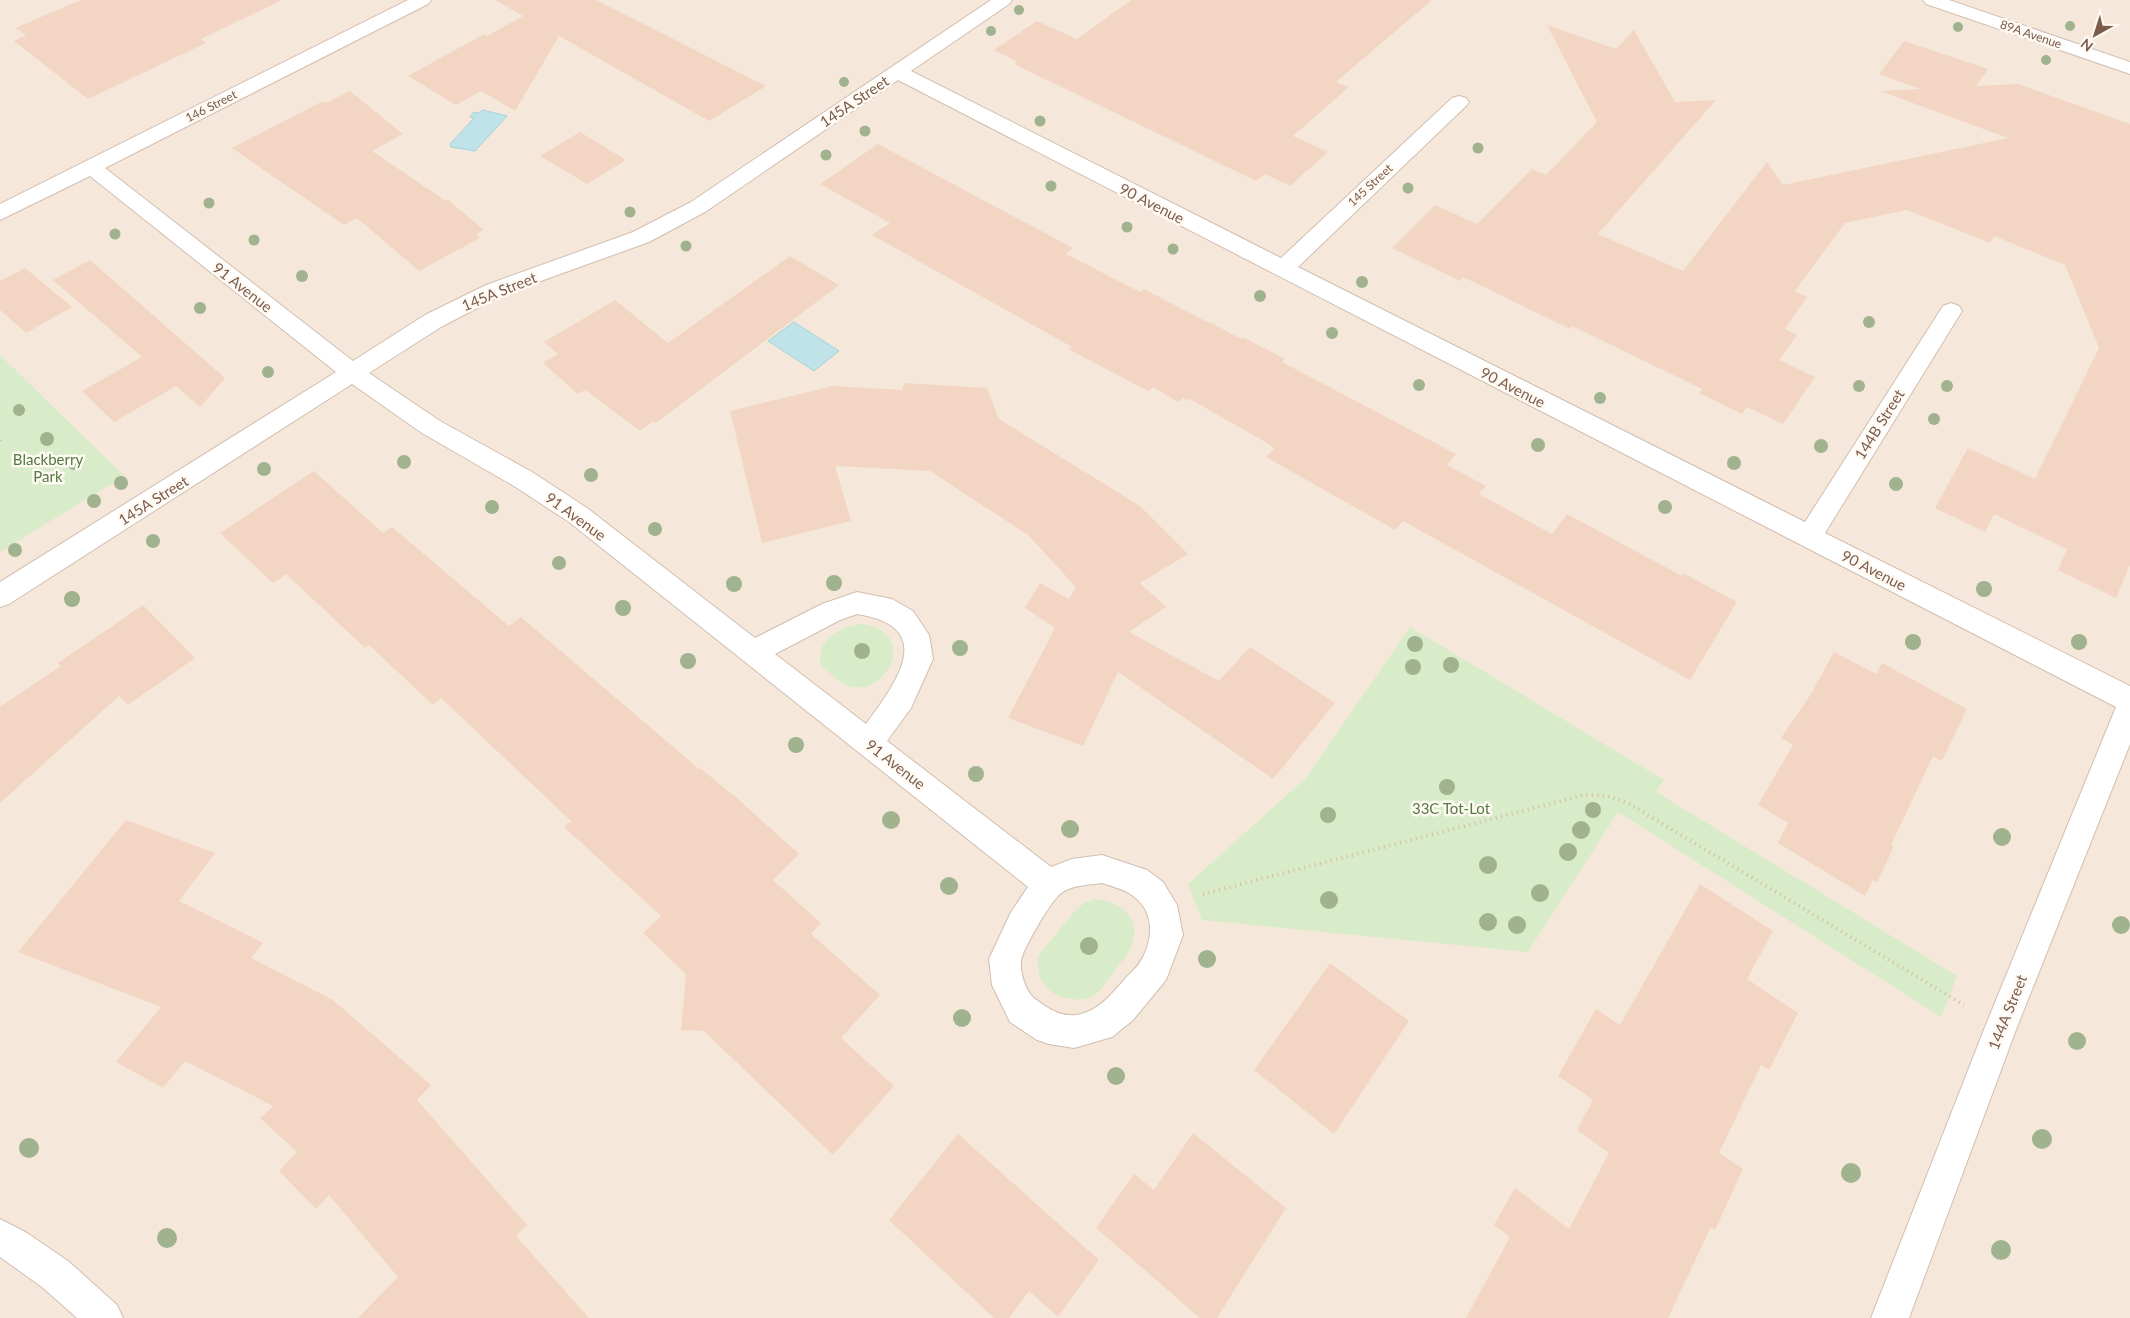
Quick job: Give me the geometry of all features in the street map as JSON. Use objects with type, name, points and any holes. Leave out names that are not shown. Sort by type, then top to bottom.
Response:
[{"type":"street","name":"146 Street","points":[[0,212],[422,0]]},
{"type":"street","name":"145A Street","points":[[0,596],[433,321],[494,290],[641,237],[698,207],[1003,0]]},
{"type":"street","name":"89A Avenue","points":[[1932,0],[2130,68]]},
{"type":"street","name":"90 Avenue","points":[[897,72],[2130,700]]},
{"type":"street","name":"145 Street","points":[[1282,269],[1459,102]]},
{"type":"street","name":"91 Avenue","points":[[91,167],[353,373],[431,427],[523,479],[578,515],[870,742],[1048,884]]},
{"type":"street","name":"144B Street","points":[[1809,537],[1951,311]]},
{"type":"street","points":[[754,652],[831,612],[857,603],[883,607],[903,619],[915,635],[919,659],[901,698],[870,742]]},
{"type":"street","name":"144A Street","points":[[1890,1318],[2001,1027],[2130,708]]},
{"type":"street","points":[[1102,869],[1136,880],[1152,892],[1161,905],[1166,935],[1155,969],[1121,1008],[1100,1025],[1074,1032],[1048,1028],[1022,1010],[1008,985],[1005,959],[1022,923],[1048,884],[1072,873],[1102,869]]},
{"type":"street","points":[[0,1237],[17,1246],[50,1270],[104,1318]]},
{"type":"path","points":[[1161,905],[1584,795],[1596,794],[1628,803],[2001,1027]]},
{"type":"shaded area","points":[[0,0],[2130,0],[2130,1318],[0,1318]]},
{"type":"green space","name":"Blackberry Park","points":[[0,355],[124,476],[0,552]]},
{"type":"green space","points":[[864,624],[881,630],[890,640],[893,651],[891,663],[885,674],[875,683],[863,687],[849,686],[837,679],[821,665],[820,656],[826,641],[832,635],[847,627]]},
{"type":"green space","name":"33C Tot-Lot","points":[[1410,627],[1664,780],[1656,792],[1957,976],[1941,1017],[1618,812],[1528,952],[1202,920],[1188,884],[1306,778]]},
{"type":"green space","points":[[1096,899],[1113,903],[1127,912],[1134,926],[1132,944],[1124,959],[1096,994],[1084,999],[1063,997],[1053,993],[1043,983],[1038,970],[1038,956],[1075,911],[1084,903]]},
{"type":"water","points":[[483,110],[507,116],[475,151],[451,147],[450,144],[474,118],[470,117],[474,112],[479,113]]},
{"type":"water","points":[[794,322],[839,351],[814,371],[768,341]]},
{"type":"building","points":[[81,0],[282,0],[201,39],[206,43],[88,99],[14,41],[26,35],[15,28]]},
{"type":"building","points":[[495,0],[596,0],[766,86],[709,121],[559,36],[515,111],[481,91],[456,105],[408,76],[484,34],[487,36],[523,16]]},
{"type":"building","points":[[1131,0],[1432,0],[1336,82],[1349,87],[1293,136],[1328,152],[1290,186],[1265,174],[1256,181],[1014,64],[1018,62],[994,50],[1037,21],[1077,39]]},
{"type":"building","points":[[1547,25],[1616,49],[1634,30],[1675,102],[1716,100],[1598,234],[1683,271],[1767,162],[1783,185],[2008,138],[1880,91],[1920,89],[1879,74],[1904,41],[1988,69],[1976,86],[2018,84],[2130,124],[2130,565],[2116,598],[2058,570],[2067,549],[1994,514],[1985,532],[1935,508],[1968,448],[2035,479],[2099,348],[2065,265],[1994,236],[1990,243],[1907,210],[1845,223],[1795,291],[1807,297],[1785,329],[1797,335],[1779,360],[1815,377],[1783,424],[1747,407],[1742,414],[1699,393],[1702,389],[1572,326],[1570,329],[1463,277],[1460,281],[1392,248],[1435,205],[1477,224],[1532,169],[1546,175],[1597,122]]},
{"type":"building","points":[[350,91],[403,134],[372,151],[446,201],[448,200],[484,230],[476,234],[480,238],[419,271],[357,218],[344,225],[232,148],[323,101],[326,103]]},
{"type":"building","points":[[580,132],[626,160],[587,184],[540,156]]},
{"type":"building","points":[[878,144],[1073,248],[1066,254],[1140,292],[1144,289],[1241,339],[1242,337],[1285,359],[1282,362],[1456,454],[1447,465],[1486,486],[1479,494],[1552,534],[1567,514],[1682,576],[1683,573],[1737,602],[1690,680],[1403,521],[1395,530],[1266,457],[1274,449],[1267,443],[1190,399],[1188,401],[1183,398],[1178,402],[1153,387],[1148,391],[1068,349],[1072,347],[872,235],[890,223],[820,184]]},
{"type":"building","points":[[790,256],[839,285],[656,423],[653,421],[640,431],[585,390],[578,394],[543,363],[558,354],[544,342],[615,300],[668,343]]},
{"type":"building","points":[[90,260],[225,378],[200,407],[176,386],[114,422],[82,391],[142,357],[53,280]]},
{"type":"building","points":[[25,268],[72,307],[26,333],[0,310],[0,281]]},
{"type":"building","points":[[904,383],[987,388],[999,419],[1140,506],[1188,554],[1140,583],[1166,607],[1129,632],[1219,681],[1250,647],[1335,703],[1273,779],[1118,672],[1083,746],[1008,718],[1055,628],[1025,608],[1040,583],[1069,599],[1076,587],[1028,535],[930,471],[835,466],[851,521],[762,543],[730,411],[832,386],[902,390]]},
{"type":"building","points":[[314,471],[383,533],[392,527],[509,626],[521,617],[699,769],[738,799],[799,854],[773,880],[821,923],[811,934],[880,995],[841,1038],[894,1086],[833,1155],[704,1031],[681,1030],[686,974],[643,933],[661,916],[564,827],[571,821],[441,698],[433,705],[369,645],[365,648],[286,574],[273,583],[220,533]]},
{"type":"building","points":[[143,605],[195,658],[128,705],[119,696],[0,803],[0,707],[61,666],[58,663]]},
{"type":"building","points":[[1834,652],[1876,674],[1882,663],[1967,709],[1942,761],[1933,756],[1891,845],[1894,846],[1877,883],[1873,880],[1865,896],[1778,843],[1788,823],[1758,805],[1793,745],[1781,738],[1811,694]]},
{"type":"building","points":[[126,820],[215,853],[179,901],[263,943],[251,958],[333,1000],[431,1085],[417,1100],[527,1225],[516,1236],[589,1318],[358,1318],[398,1277],[329,1195],[316,1209],[279,1171],[297,1152],[260,1118],[273,1106],[185,1061],[163,1088],[116,1062],[161,1007],[18,952]]},
{"type":"building","points":[[1700,884],[1773,931],[1747,979],[1798,1013],[1769,1070],[1761,1065],[1719,1153],[1743,1169],[1715,1230],[1711,1227],[1668,1318],[1466,1318],[1510,1237],[1494,1225],[1515,1188],[1569,1229],[1609,1153],[1577,1130],[1593,1100],[1558,1076],[1596,1009],[1620,1025]]},
{"type":"building","points":[[1330,963],[1409,1021],[1334,1134],[1254,1070]]},
{"type":"building","points":[[1193,1133],[1286,1208],[1217,1318],[1200,1318],[1096,1228],[1134,1174],[1154,1190]]},
{"type":"building","points":[[958,1134],[1099,1260],[1058,1317],[1029,1291],[1009,1318],[994,1318],[889,1220]]}]
